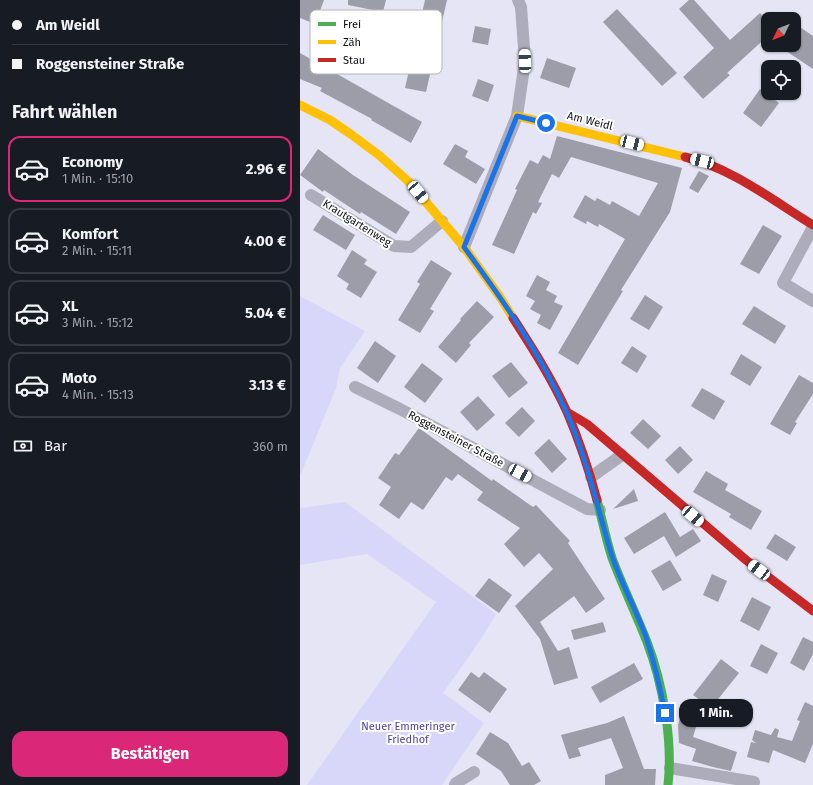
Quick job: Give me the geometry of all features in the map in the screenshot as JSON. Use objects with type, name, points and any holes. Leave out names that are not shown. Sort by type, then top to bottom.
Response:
[{"type":"street","points":[[464,247],[517,116],[525,61],[521,7],[518,0]]},
{"type":"street","points":[[300,105],[330,120],[380,156],[409,182],[464,247],[500,297],[541,362],[567,412],[591,477],[612,557],[646,636],[659,682],[668,726],[670,768],[668,785]]},
{"type":"street","name":"Am Weidl","points":[[517,116],[702,161],[726,171],[813,226]]},
{"type":"street","name":"Krautgartenweg","points":[[311,195],[394,246],[411,247],[442,221]]},
{"type":"street","points":[[813,226],[783,283],[813,301]]},
{"type":"street","name":"Roggensteiner Straße","points":[[355,387],[400,409],[587,509],[600,510]]},
{"type":"street","points":[[567,412],[587,424],[746,560],[813,611]]},
{"type":"street","points":[[591,477],[622,454]]},
{"type":"street","points":[[670,768],[754,782]]},
{"type":"street","points":[[455,785],[456,782],[474,772]]},
{"type":"green space","points":[[300,296],[365,331],[340,368],[336,388],[300,476]]},
{"type":"green space","name":"Neuer Emmeringer Friedhof","points":[[345,502],[496,614],[481,639],[443,693],[484,723],[442,785],[307,785],[436,602],[367,554],[300,565],[300,508]]},
{"type":"building","points":[[300,0],[324,0],[320,10],[310,10],[310,22],[300,18]]},
{"type":"building","points":[[348,0],[386,0],[384,10],[373,10],[348,5]]},
{"type":"building","points":[[425,0],[447,0],[442,22],[442,10],[423,10]]},
{"type":"building","points":[[689,0],[694,0],[730,40],[760,13],[761,14],[761,42],[727,73],[730,75],[703,99],[683,77],[714,48],[679,9]]},
{"type":"building","points":[[617,9],[677,73],[662,86],[603,22]]},
{"type":"building","points":[[475,26],[491,29],[488,45],[472,42]]},
{"type":"building","points":[[801,28],[813,36],[813,69],[788,52],[801,52]]},
{"type":"building","points":[[300,53],[310,59],[310,74],[337,74],[422,122],[411,143],[371,120],[372,119],[320,91],[322,88],[300,79]]},
{"type":"building","points":[[547,58],[576,68],[569,88],[540,78]]},
{"type":"building","points":[[408,74],[430,74],[426,92],[405,88]]},
{"type":"building","points":[[478,79],[494,85],[488,102],[472,96]]},
{"type":"building","points":[[760,89],[761,100],[775,100],[779,103],[761,127],[743,113]]},
{"type":"building","points":[[557,136],[682,168],[670,212],[621,290],[623,291],[578,365],[558,353],[625,239],[599,224],[598,227],[587,221],[586,224],[573,217],[585,195],[595,201],[597,198],[610,205],[612,201],[639,216],[658,183],[571,157],[559,178],[552,174],[538,202],[542,203],[536,214],[533,212],[514,254],[492,245],[517,190],[515,189],[530,160],[538,164],[543,155],[550,159]]},
{"type":"building","points":[[455,144],[468,151],[465,157],[485,169],[476,184],[443,164]]},
{"type":"building","points":[[318,149],[353,175],[410,212],[396,234],[361,212],[360,214],[324,190],[323,192],[300,175]]},
{"type":"building","points":[[699,171],[709,176],[698,193],[689,188]]},
{"type":"building","points":[[323,215],[355,235],[346,250],[313,230]]},
{"type":"building","points":[[763,225],[782,236],[759,274],[740,264]]},
{"type":"building","points":[[352,250],[367,260],[364,264],[377,272],[361,298],[346,289],[349,284],[337,276]]},
{"type":"building","points":[[431,260],[452,273],[430,309],[434,311],[420,333],[398,320],[420,284],[417,282]]},
{"type":"building","points":[[537,275],[550,282],[546,290],[557,296],[554,302],[563,306],[550,330],[537,323],[541,315],[530,309],[535,301],[526,296]]},
{"type":"building","points":[[645,295],[663,307],[649,330],[630,319]]},
{"type":"building","points":[[477,301],[494,317],[469,343],[471,345],[456,363],[438,347],[461,320],[460,319]]},
{"type":"building","points":[[754,306],[786,326],[775,344],[742,324]]},
{"type":"building","points":[[375,341],[396,356],[378,383],[357,368]]},
{"type":"building","points":[[632,346],[647,356],[637,373],[621,363]]},
{"type":"building","points":[[741,354],[762,367],[750,386],[730,374]]},
{"type":"building","points":[[511,362],[528,383],[509,398],[492,376]]},
{"type":"building","points":[[422,363],[443,379],[425,403],[404,387]]},
{"type":"building","points":[[799,375],[813,383],[813,394],[795,422],[797,423],[790,435],[770,424]]},
{"type":"building","points":[[702,388],[725,401],[714,420],[691,406]]},
{"type":"building","points":[[478,396],[495,415],[477,431],[460,412]]},
{"type":"building","points":[[522,407],[535,421],[519,437],[505,423]]},
{"type":"building","points":[[643,419],[661,436],[648,449],[630,433]]},
{"type":"building","points":[[419,428],[492,481],[493,479],[533,507],[536,505],[570,541],[568,543],[605,599],[586,613],[574,596],[540,622],[558,651],[569,647],[578,678],[554,685],[540,639],[515,606],[553,569],[539,553],[524,567],[504,544],[520,528],[477,500],[483,492],[458,474],[452,481],[446,477],[423,510],[411,502],[399,519],[379,505],[391,487],[378,478],[395,453],[399,455]]},
{"type":"building","points":[[549,439],[567,459],[552,473],[534,453]]},
{"type":"building","points":[[680,446],[693,460],[678,474],[665,460]]},
{"type":"building","points":[[706,471],[728,484],[725,490],[762,511],[751,530],[729,517],[731,514],[693,492]]},
{"type":"building","points":[[634,489],[638,501],[613,509]]},
{"type":"building","points":[[665,512],[680,537],[693,529],[701,541],[676,557],[664,536],[634,554],[624,538]]},
{"type":"building","points":[[775,534],[796,547],[787,561],[766,548]]},
{"type":"building","points":[[670,560],[682,580],[663,591],[651,571]]},
{"type":"building","points":[[712,574],[727,581],[718,602],[703,595]]},
{"type":"building","points":[[489,578],[512,595],[499,613],[475,596]]},
{"type":"building","points":[[752,597],[771,607],[759,631],[740,621]]},
{"type":"building","points":[[603,622],[606,632],[574,640],[571,630]]},
{"type":"building","points":[[803,637],[813,642],[813,654],[804,671],[790,663]]},
{"type":"building","points":[[761,644],[778,653],[767,674],[750,666]]},
{"type":"building","points":[[721,659],[739,673],[711,708],[693,695]]},
{"type":"building","points":[[634,663],[643,679],[600,703],[591,687]]},
{"type":"building","points":[[471,672],[479,678],[484,672],[507,689],[490,713],[458,690]]},
{"type":"building","points":[[805,702],[813,706],[813,744],[805,763],[773,750],[769,763],[747,757],[751,742],[756,743],[752,740],[755,730],[771,735],[775,728],[779,730],[777,737],[792,741],[800,721],[797,720]]},
{"type":"building","points":[[624,716],[644,769],[656,769],[655,785],[605,785],[605,775],[623,768],[611,738],[578,748],[581,756],[569,759],[561,735],[607,723]]},
{"type":"building","points":[[680,718],[697,724],[693,737],[737,752],[731,771],[692,761],[696,749],[679,743],[678,725]]},
{"type":"building","points":[[490,732],[508,743],[522,766],[529,762],[541,781],[534,785],[510,785],[501,771],[476,754]]},
{"type":"traffic: fast","points":[[597,500],[612,558],[647,642],[658,676],[668,731],[668,785]]},
{"type":"traffic: slow","points":[[300,105],[330,120],[352,135],[380,156],[409,182],[464,247],[500,297],[513,318]]},
{"type":"traffic: slow","points":[[517,116],[685,157]]},
{"type":"traffic: jam","points":[[685,157],[702,162],[735,177],[767,195],[813,225]]},
{"type":"traffic: jam","points":[[513,318],[549,376],[567,412],[584,455],[597,500]]},
{"type":"traffic: jam","points":[[567,412],[587,424],[746,560],[813,611]]},
{"type":"route","points":[[546,123],[517,116],[464,247],[500,297],[541,362],[567,412],[591,477],[612,557],[646,636],[659,682],[665,713]]}]
